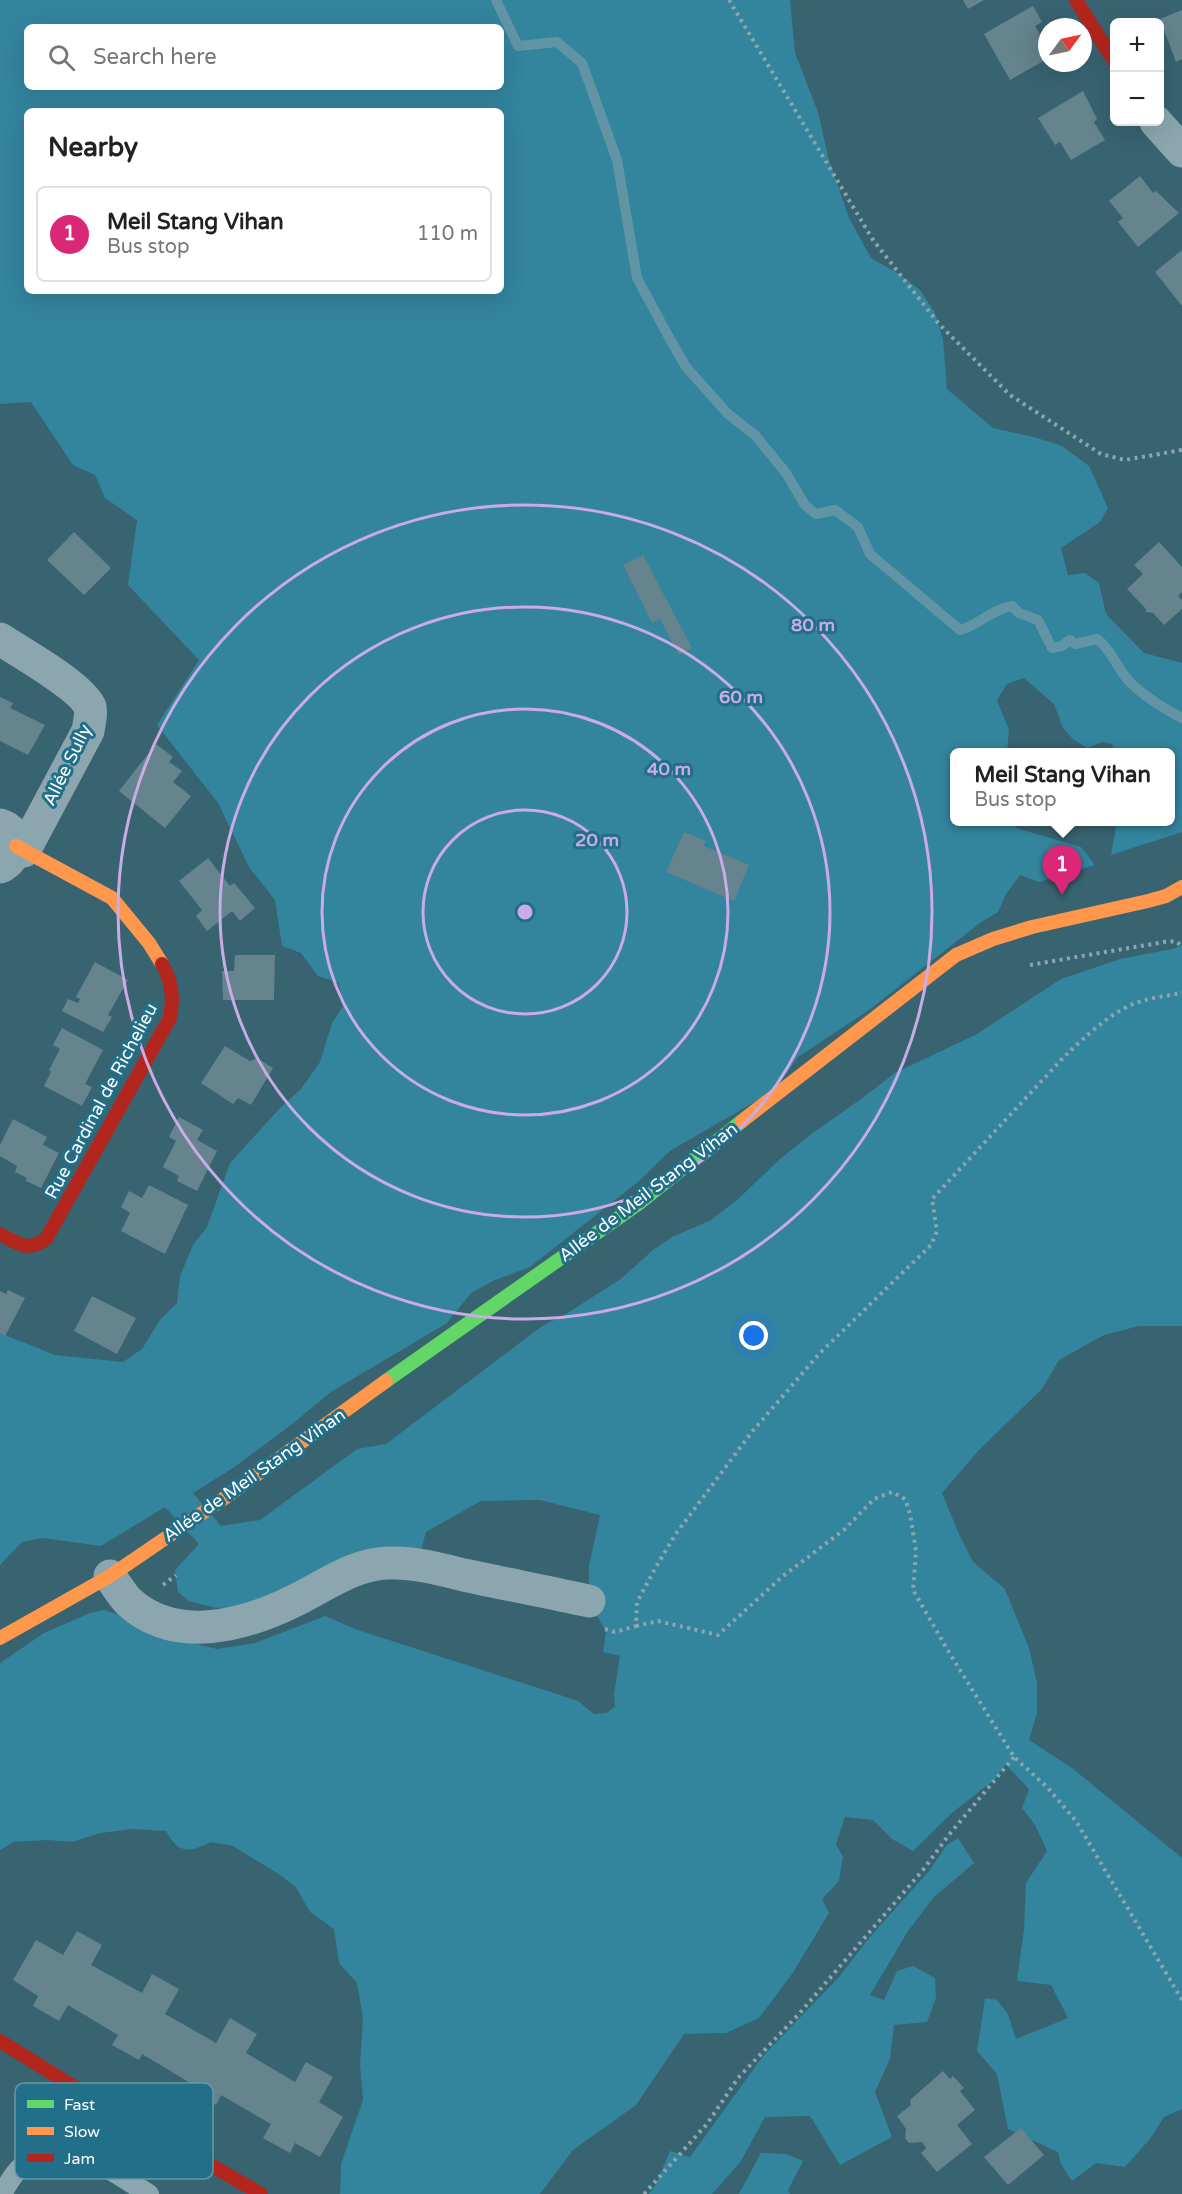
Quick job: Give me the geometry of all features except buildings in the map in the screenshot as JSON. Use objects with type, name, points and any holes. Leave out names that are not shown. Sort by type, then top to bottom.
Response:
[{"type":"street","points":[[1076,0],[1110,55]]},
{"type":"street","points":[[1160,126],[1180,146]]},
{"type":"street","name":"Allée Sully","points":[[0,639],[78,692],[90,708],[91,718],[88,731],[10,847]]},
{"type":"street","name":"Rue Cardinal de Richelieu","points":[[0,1234],[29,1249],[38,1246],[46,1239],[170,1018],[173,1005],[170,977],[162,961],[112,898],[10,847]]},
{"type":"street","name":"Allée de Meil Stang Vihan","points":[[0,1638],[110,1576],[223,1499],[458,1329],[638,1204],[956,955],[974,945],[1007,933],[1156,899],[1182,887]]},
{"type":"street","points":[[110,1576],[128,1601],[143,1612],[157,1620],[185,1626],[208,1627],[251,1619],[297,1599],[353,1570],[388,1562],[422,1565],[589,1601]]},
{"type":"street","points":[[0,2041],[67,2083]]},
{"type":"street","points":[[213,2167],[261,2194]]},
{"type":"lane","points":[[2,2194],[15,2175]]},
{"type":"lane","points":[[123,2179],[149,2194]]},
{"type":"path","points":[[729,0],[873,240],[939,324],[1010,395],[1101,454],[1125,460],[1182,450]]},
{"type":"path","points":[[636,1626],[638,1602],[675,1535],[751,1433],[819,1354],[931,1245],[937,1231],[932,1199],[1081,1041],[1120,1012],[1143,1000],[1182,993]]},
{"type":"path","points":[[589,1601],[589,1624],[615,1632],[658,1621],[718,1635],[783,1576],[845,1529],[874,1500],[892,1492],[904,1499],[910,1514],[916,1551],[913,1590],[1014,1757],[1047,1787],[1076,1821],[1182,2000]]},
{"type":"path","points":[[644,2194],[707,2124],[752,2060],[798,2015],[923,1870],[948,1836],[1014,1757]]},
{"type":"shaded area","points":[[0,0],[790,0],[795,53],[818,112],[829,160],[849,218],[871,258],[899,274],[920,290],[935,313],[943,339],[947,389],[993,428],[1062,446],[1089,466],[1108,508],[1100,522],[1061,548],[1068,575],[1085,573],[1099,583],[1106,614],[1144,653],[1182,663],[1182,832],[1111,855],[1116,826],[1175,826],[1175,748],[1114,748],[1112,744],[1102,742],[1087,748],[1073,739],[1063,728],[1054,704],[1024,678],[1007,684],[997,700],[1009,730],[1007,748],[950,748],[950,826],[1014,826],[1081,847],[1095,865],[1039,882],[1020,875],[1006,894],[998,912],[980,923],[869,1010],[798,1057],[775,1090],[670,1151],[638,1182],[530,1267],[493,1281],[471,1293],[447,1323],[331,1392],[233,1468],[193,1493],[221,1526],[260,1520],[357,1449],[386,1444],[542,1326],[566,1314],[622,1278],[653,1250],[672,1237],[711,1220],[737,1200],[780,1159],[895,1073],[977,1034],[1061,979],[1120,959],[1182,945],[1182,1326],[1139,1326],[1104,1335],[1059,1360],[1042,1389],[978,1451],[942,1493],[973,1562],[1005,1589],[1029,1648],[1037,1683],[1037,1713],[1029,1740],[1072,1768],[1182,1858],[1182,2109],[1164,2117],[1150,2139],[1125,2167],[1096,2163],[1072,2181],[1061,2164],[1058,2152],[1008,2129],[997,2074],[977,2051],[985,1998],[997,2000],[1008,2014],[1016,2039],[1068,2018],[1051,1985],[1017,1981],[1024,1929],[1026,1883],[1047,1851],[1035,1825],[1022,1808],[1029,1789],[1006,1765],[995,1779],[952,1813],[913,1851],[892,1839],[873,1820],[845,1817],[836,1844],[843,1857],[839,1881],[822,1899],[829,1913],[792,1974],[759,2018],[726,2033],[684,2034],[636,2105],[573,2150],[540,2194],[340,2194],[341,2164],[363,2100],[360,2064],[363,2018],[357,1983],[339,1963],[334,1929],[310,1912],[296,1887],[280,1875],[233,1846],[210,1842],[196,1848],[185,1849],[175,1844],[166,1831],[132,1829],[101,1833],[72,1842],[48,1840],[14,1842],[0,1850],[0,1663],[44,1633],[90,1613],[104,1610],[138,1621],[179,1640],[217,1649],[255,1643],[325,1616],[358,1630],[578,1701],[594,1714],[607,1713],[615,1706],[614,1694],[620,1656],[603,1652],[606,1632],[589,1601],[589,1566],[600,1515],[540,1500],[481,1501],[426,1532],[421,1550],[251,1606],[216,1608],[189,1601],[178,1592],[175,1570],[199,1544],[165,1507],[101,1546],[42,1538],[22,1542],[0,1565],[0,1333],[55,1355],[123,1362],[142,1349],[160,1320],[177,1303],[180,1276],[193,1245],[207,1227],[230,1163],[280,1108],[301,1089],[320,1062],[332,1023],[344,1005],[338,982],[318,976],[301,953],[282,946],[275,900],[249,867],[218,803],[157,725],[199,660],[128,585],[137,520],[105,498],[95,475],[73,465],[31,402],[0,404]]},
{"type":"shaded area","points":[[958,1838],[974,1863],[934,1897],[908,1931],[870,1995],[884,2000],[897,1971],[913,1966],[935,1978],[936,1998],[927,2022],[894,2025],[890,2059],[875,2092],[892,2137],[840,2165],[810,2116],[765,2117],[741,2161],[712,2194],[649,2194],[656,2184],[670,2151],[690,2157],[763,2056],[839,1977],[869,1938],[929,1871],[947,1845]]},
{"type":"shaded area","points":[[761,2153],[786,2154],[803,2161],[788,2190],[790,2194],[739,2194]]},
{"type":"waterway","points":[[496,0],[518,46],[557,42],[582,63],[617,160],[637,278],[686,367],[728,414],[755,435],[786,473],[805,505],[816,514],[835,510],[858,527],[870,554],[960,630],[998,610],[1012,606],[1019,613],[1038,620],[1052,648],[1062,646],[1070,640],[1075,644],[1097,639],[1134,686],[1182,718]]},
{"type":"traffic: fast","points":[[386,1381],[638,1204],[742,1121]]},
{"type":"traffic: slow","points":[[16,846],[112,898],[149,943],[162,964]]},
{"type":"traffic: slow","points":[[742,1121],[956,955],[993,939],[1032,927],[1148,901],[1166,896],[1182,887]]},
{"type":"traffic: slow","points":[[0,1638],[110,1576],[223,1499],[386,1381]]},
{"type":"traffic: jam","points":[[1076,0],[1110,55]]},
{"type":"traffic: jam","points":[[0,1234],[28,1246],[46,1239],[170,1018],[171,990],[162,964]]},
{"type":"traffic: jam","points":[[0,2041],[68,2083]]},
{"type":"traffic: jam","points":[[213,2166],[261,2194]]},
{"type":"place","name":"Meil Stang Vihan","points":[[1062,895]]}]
